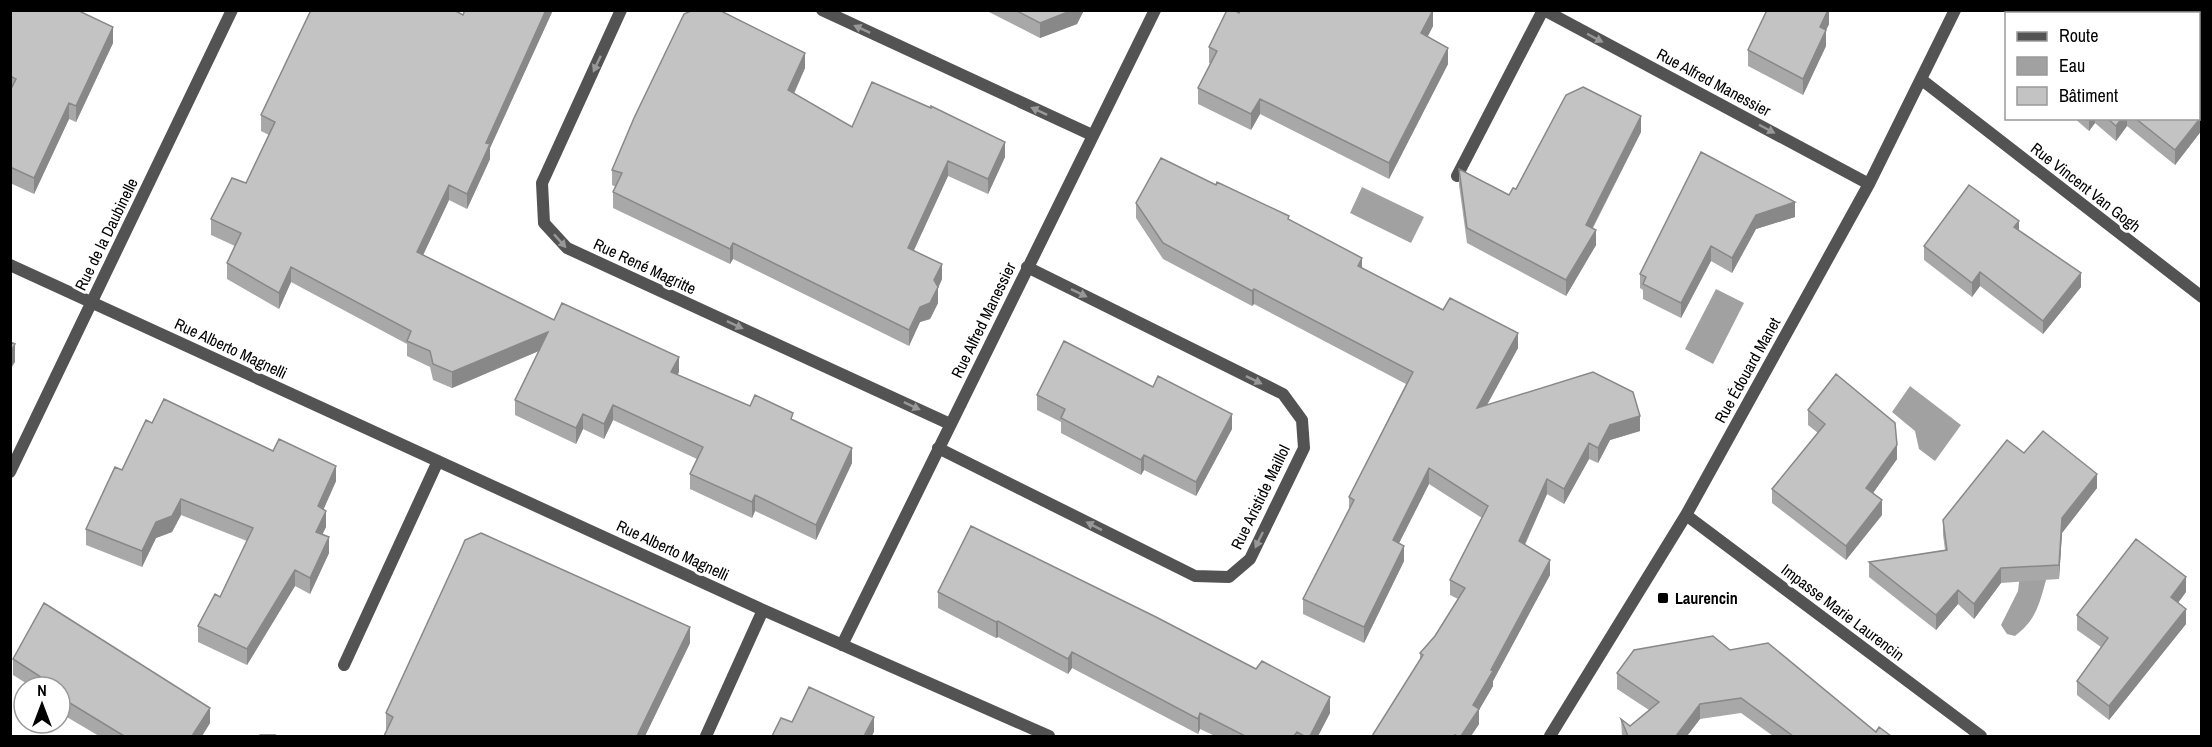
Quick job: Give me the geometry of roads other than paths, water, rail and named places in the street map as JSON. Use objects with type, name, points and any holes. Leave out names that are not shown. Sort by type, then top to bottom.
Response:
[{"type":"street","name":"Rue de la Daubinelle","points":[[10,472],[232,10]]},
{"type":"street","name":"Rue René Magritte","points":[[621,10],[542,183],[544,223],[567,248],[950,424]]},
{"type":"street","points":[[822,10],[1092,135]]},
{"type":"street","name":"Rue Alfred Manessier","points":[[842,645],[1155,10]]},
{"type":"street","name":"Rue Alfred Manessier","points":[[1457,176],[1543,10],[1869,184]]},
{"type":"street","name":"Rue Édouard Manet","points":[[1550,736],[1686,514],[1869,184],[1955,10]]},
{"type":"street","name":"Rue Vincent Van Gogh","points":[[1922,80],[2202,297]]},
{"type":"street","name":"Rue Alberto Magnelli","points":[[10,265],[842,645],[1049,736]]},
{"type":"street","name":"Rue Aristide Maillol","points":[[938,448],[1195,576],[1229,577],[1250,559],[1255,549],[1304,448],[1302,420],[1283,394],[1027,267]]},
{"type":"street","points":[[344,664],[438,461]]},
{"type":"street","name":"Impasse Marie Laurencin","points":[[1686,514],[1981,736]]},
{"type":"street","points":[[706,736],[763,609]]},
{"type":"water","points":[[1362,187],[1424,217],[1411,243],[1350,213]]},
{"type":"water","points":[[1716,289],[1744,303],[1713,364],[1685,349]]},
{"type":"water","points":[[1910,386],[1961,425],[1935,461],[1919,449],[1915,431],[1892,412]]},
{"type":"water","points":[[2021,566],[2046,580],[2032,618],[2015,636],[2007,634],[2001,625],[2018,591]]},
{"type":"place","name":"Laurencin","points":[[1663,598]]}]
